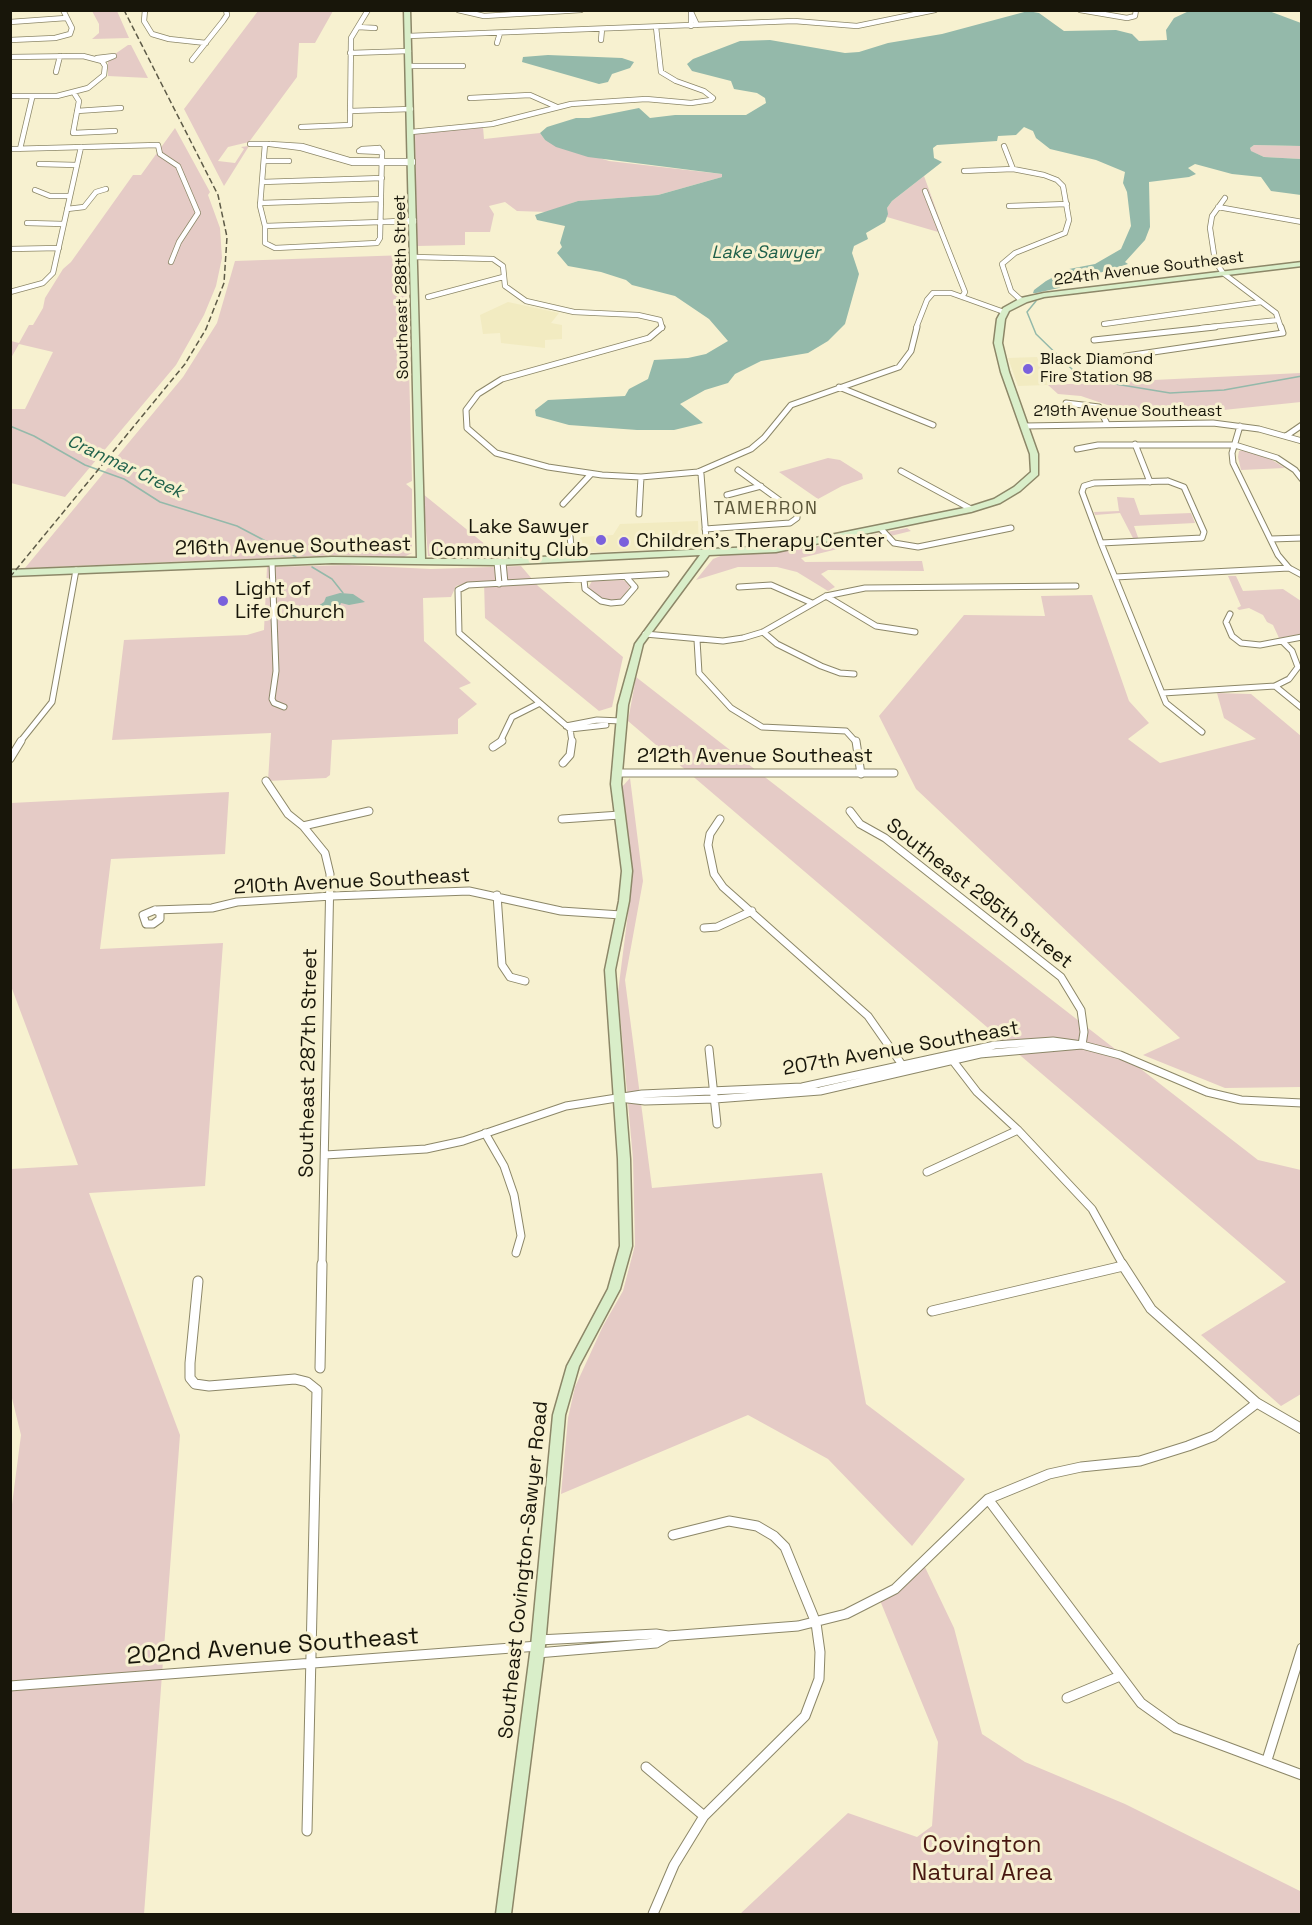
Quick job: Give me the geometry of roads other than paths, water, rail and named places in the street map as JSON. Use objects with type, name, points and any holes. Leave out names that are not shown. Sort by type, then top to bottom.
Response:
[{"type":"street","points":[[10,40],[55,38],[68,35],[73,30],[63,10]]},
{"type":"street","points":[[145,10],[144,23],[148,30],[158,36],[206,43]]},
{"type":"street","points":[[192,60],[227,15],[226,10]]},
{"type":"street","points":[[302,127],[350,125],[352,35],[368,10]]},
{"type":"street","name":"Southeast 288th Street","points":[[407,10],[413,162],[421,562]]},
{"type":"street","points":[[458,10],[466,14],[484,16],[581,10]]},
{"type":"street","points":[[408,36],[796,21],[857,26],[935,10]]},
{"type":"street","points":[[1080,10],[1109,17],[1133,18],[1136,10]]},
{"type":"street","points":[[691,11],[694,25]]},
{"type":"street","points":[[10,22],[66,18]]},
{"type":"street","points":[[358,27],[375,28]]},
{"type":"street","points":[[411,132],[492,124],[557,106],[646,99],[692,103],[714,98],[704,91],[676,81],[661,72],[656,27]]},
{"type":"street","points":[[601,40],[602,29]]},
{"type":"street","points":[[497,43],[500,33]]},
{"type":"street","points":[[350,53],[409,51]]},
{"type":"street","points":[[10,57],[60,56],[99,60],[105,66],[100,79],[74,93],[32,98],[10,96]]},
{"type":"street","points":[[56,72],[60,56]]},
{"type":"street","points":[[410,66],[463,66]]},
{"type":"street","points":[[74,93],[79,101],[74,133],[115,131]]},
{"type":"street","points":[[470,98],[530,95],[557,106]]},
{"type":"street","points":[[20,149],[32,98]]},
{"type":"street","points":[[77,111],[121,108]]},
{"type":"street","points":[[350,111],[411,109]]},
{"type":"street","points":[[250,144],[302,146],[349,160],[382,163],[413,162]]},
{"type":"street","points":[[268,144],[260,203],[265,225],[265,243],[268,246],[377,243],[380,238],[381,222],[382,152]]},
{"type":"street","points":[[10,149],[158,145],[160,154],[174,162],[196,206],[197,218],[179,242],[171,262]]},
{"type":"street","points":[[1004,146],[1013,169]]},
{"type":"street","points":[[10,292],[47,280],[53,273],[81,147]]},
{"type":"street","points":[[265,160],[289,161]]},
{"type":"street","points":[[39,164],[77,165]]},
{"type":"street","points":[[963,171],[1013,169],[1057,180],[1063,186],[1067,204],[1068,229],[1061,237],[1015,253],[1005,260],[1002,267],[1011,291],[1022,301]]},
{"type":"street","points":[[262,182],[382,178]]},
{"type":"street","points":[[67,209],[84,207],[96,192],[106,189]]},
{"type":"street","points":[[34,190],[50,196],[70,196]]},
{"type":"street","points":[[925,190],[965,292],[962,297]]},
{"type":"street","points":[[1125,357],[1284,333],[1276,313],[1223,273],[1213,251],[1210,228],[1212,216],[1224,198]]},
{"type":"street","points":[[260,203],[381,199]]},
{"type":"street","points":[[1009,206],[1067,204]]},
{"type":"street","points":[[1218,207],[1302,222]]},
{"type":"street","points":[[265,225],[414,221]]},
{"type":"street","points":[[27,224],[64,224]]},
{"type":"street","points":[[10,249],[59,248]]},
{"type":"street","points":[[414,257],[487,258],[498,261],[503,266],[505,286],[519,298],[543,306],[574,312],[652,316],[660,320],[662,324],[660,331],[649,338],[523,373],[489,386],[468,405],[465,415],[467,428],[480,443],[496,453],[591,474],[641,477],[698,472],[757,445],[791,405],[889,372],[906,361],[930,296],[940,291],[1004,312],[998,328],[998,343],[1005,372],[1025,426]]},
{"type":"street","name":"224th Avenue Southeast","points":[[1004,312],[1022,301],[1058,293],[1302,264]]},
{"type":"street","points":[[428,297],[503,277]]},
{"type":"street","points":[[1104,324],[1261,302]]},
{"type":"street","points":[[1094,340],[1278,320]]},
{"type":"street","points":[[839,387],[933,425]]},
{"type":"street","points":[[1066,403],[1099,407],[1107,424]]},
{"type":"street","name":"219th Avenue Southeast","points":[[1025,426],[1193,422],[1240,426],[1302,441]]},
{"type":"street","points":[[1286,436],[1302,425]]},
{"type":"street","name":"216th Avenue Southeast","points":[[10,573],[332,560],[500,562],[784,548],[881,529],[997,501],[1031,479],[1036,466],[1025,426]]},
{"type":"street","points":[[1240,426],[1232,453],[1233,463],[1283,562],[1302,575]]},
{"type":"street","points":[[1135,444],[1150,482]]},
{"type":"street","points":[[1077,449],[1090,446],[1135,444],[1235,445],[1277,458],[1295,470],[1302,479]]},
{"type":"street","points":[[705,529],[790,523],[798,517],[797,513],[738,470]]},
{"type":"street","points":[[901,471],[971,509]]},
{"type":"street","points":[[698,472],[701,474],[707,551]]},
{"type":"street","points":[[563,504],[591,474]]},
{"type":"street","points":[[639,514],[641,477]]},
{"type":"street","points":[[1101,543],[1202,538],[1204,532],[1184,487],[1178,483],[1150,482],[1084,486],[1084,500],[1101,543],[1163,693],[1171,710],[1202,732]]},
{"type":"street","points":[[727,495],[761,486]]},
{"type":"street","points":[[881,529],[899,545],[924,546],[1011,528]]},
{"type":"street","points":[[561,558],[570,546],[570,536]]},
{"type":"street","points":[[1271,539],[1302,538]]},
{"type":"street","name":"Southeast Covington-Sawyer Road","points":[[504,1914],[538,1646],[559,1414],[573,1366],[614,1289],[624,1257],[627,1229],[610,970],[627,871],[616,773],[622,723],[631,670],[645,634],[697,568],[707,551]]},
{"type":"street","points":[[680,552],[695,559],[697,568]]},
{"type":"street","points":[[500,562],[502,583]]},
{"type":"street","points":[[272,563],[276,671],[272,699],[274,703],[284,707]]},
{"type":"street","points":[[1115,577],[1271,571],[1289,567]]},
{"type":"street","points":[[10,759],[28,729],[52,702],[76,570]]},
{"type":"street","points":[[563,763],[570,755],[572,742],[568,728],[459,633],[457,593],[459,588],[502,583],[627,578],[666,574]]},
{"type":"street","points":[[584,580],[585,590],[601,601],[611,603],[622,602],[635,587],[627,578]]},
{"type":"street","points":[[739,587],[771,585],[812,603]]},
{"type":"street","points":[[645,634],[723,641],[763,632],[812,603],[841,591],[890,586],[1076,586]]},
{"type":"street","points":[[826,596],[876,626],[915,632]]},
{"type":"street","points":[[1230,614],[1226,622],[1232,636],[1240,642],[1254,645],[1302,637]]},
{"type":"street","points":[[763,632],[791,652],[821,666],[840,673],[854,674]]},
{"type":"street","points":[[697,640],[699,673],[731,708],[762,727],[846,731],[856,741],[861,774]]},
{"type":"street","points":[[1163,693],[1275,686],[1289,679],[1298,667],[1292,651],[1282,641]]},
{"type":"street","points":[[1275,686],[1302,708]]},
{"type":"street","points":[[494,747],[502,741],[512,717],[538,704]]},
{"type":"street","points":[[568,728],[622,723]]},
{"type":"street","name":"212th Avenue Southeast","points":[[616,773],[894,773]]},
{"type":"street","name":"Southeast 287th Street","points":[[266,781],[271,792],[288,814],[303,826],[325,853],[330,874],[332,896],[320,1368]]},
{"type":"street","points":[[303,826],[369,811]]},
{"type":"street","name":"Southeast 295th Street","points":[[850,811],[860,824],[885,838],[1061,977],[1081,1010],[1084,1032],[1082,1045]]},
{"type":"street","points":[[562,819],[620,815]]},
{"type":"street","points":[[720,819],[710,834],[708,845],[714,874],[723,887],[868,1016],[904,1068]]},
{"type":"street","name":"210th Avenue Southeast","points":[[155,910],[212,908],[237,902],[332,896],[469,891],[497,895],[561,911],[621,915]]},
{"type":"street","points":[[497,895],[502,965],[510,976],[525,981]]},
{"type":"street","points":[[704,928],[717,927],[752,911]]},
{"type":"street","name":"207th Avenue Southeast","points":[[325,1155],[426,1149],[485,1133],[566,1106],[619,1098],[645,1101],[826,1084],[1018,1042],[1053,1041],[1082,1045],[1120,1055],[1207,1092],[1241,1100],[1302,1103]]},
{"type":"street","points":[[709,1049],[717,1124]]},
{"type":"street","points":[[950,1057],[977,1092],[1018,1130],[1092,1209],[1123,1266],[1151,1309],[1257,1403],[1302,1429]]},
{"type":"street","points":[[927,1172],[1018,1130]]},
{"type":"street","points":[[485,1133],[504,1166],[514,1195],[521,1236],[516,1253]]},
{"type":"street","points":[[932,1311],[1123,1266]]},
{"type":"street","points":[[198,1281],[190,1363],[190,1378],[195,1384],[209,1386],[295,1379],[315,1386],[318,1396],[307,1831]]},
{"type":"street","name":"202nd Avenue Southeast","points":[[10,1686],[816,1623],[856,1609],[895,1589],[988,1499],[1049,1474],[1081,1467],[1140,1461],[1188,1446],[1214,1436],[1257,1403]]},
{"type":"street","points":[[988,1499],[1141,1703],[1176,1728],[1267,1760],[1302,1775]]},
{"type":"street","points":[[653,1914],[674,1865],[704,1816],[805,1716],[819,1679],[820,1652],[816,1623],[785,1547],[774,1536],[757,1526],[729,1521],[673,1535]]},
{"type":"street","points":[[1267,1760],[1302,1648]]},
{"type":"street","points":[[1067,1698],[1120,1676]]},
{"type":"street","points":[[646,1767],[704,1816]]},
{"type":"water","name":"Lake Sawyer","points":[[1028,11],[1039,13],[1064,31],[1116,30],[1132,34],[1139,41],[1167,40],[1166,30],[1174,18],[1189,11],[1269,11],[1301,23],[1301,146],[1254,145],[1250,148],[1251,151],[1264,157],[1301,159],[1301,195],[1271,191],[1261,177],[1232,174],[1195,164],[1188,168],[1196,174],[1189,177],[1149,182],[1150,227],[1145,240],[1125,262],[1128,264],[1096,274],[1078,275],[1059,288],[1033,293],[1046,281],[1069,269],[1095,264],[1121,249],[1131,226],[1127,192],[1123,183],[1125,172],[1096,160],[1050,149],[1036,138],[1033,131],[1024,127],[1016,135],[998,136],[997,141],[937,145],[933,148],[934,158],[942,162],[892,201],[887,208],[888,214],[885,222],[866,233],[868,239],[854,246],[852,253],[859,274],[845,324],[828,341],[808,353],[761,361],[735,374],[728,383],[705,390],[680,404],[703,423],[674,430],[637,430],[569,425],[536,416],[535,410],[548,400],[625,396],[629,389],[648,379],[654,360],[688,358],[706,354],[728,341],[709,319],[675,296],[632,285],[626,280],[601,272],[568,266],[557,253],[562,247],[560,243],[565,226],[537,220],[535,215],[578,201],[658,195],[722,177],[722,174],[588,157],[556,147],[545,140],[540,133],[547,127],[576,118],[589,118],[639,108],[650,118],[675,115],[746,115],[766,103],[765,98],[757,93],[734,89],[731,81],[692,71],[687,64],[693,59],[740,41],[770,40],[845,53],[859,52],[888,43],[942,34]]},
{"type":"water","points":[[548,55],[622,58],[634,62],[630,68],[612,74],[608,82],[599,84],[522,62],[523,57]]},
{"type":"water","points":[[340,593],[353,594],[365,602],[349,605],[341,603],[337,612],[330,614],[315,608],[324,602],[326,597]]},
{"type":"waterway","points":[[1036,301],[1027,312],[1036,334],[1075,372],[1091,380],[1170,393],[1224,390],[1302,376]]},
{"type":"waterway","name":"Cranmar Creek","points":[[10,426],[34,436],[85,465],[124,479],[160,502],[237,526],[296,557]]},
{"type":"waterway","name":"Cranmar Creek","points":[[312,567],[332,579],[343,593]]},
{"type":"railway","points":[[10,577],[185,364],[206,329],[224,283],[227,237],[218,195],[124,10]]},
{"type":"place","name":"Black Diamond Fire Station 98","points":[[1028,369]]},
{"type":"place","name":"Lake Sawyer Community Club","points":[[601,540]]},
{"type":"place","name":"Children's Therapy Center","points":[[624,542]]},
{"type":"place","name":"Light of Life Church","points":[[223,601]]},
{"type":"district","name":"TAMERRON","points":[[766,509]]},
{"type":"park label","name":"Covington Natural Area","points":[[982,1859]]}]
